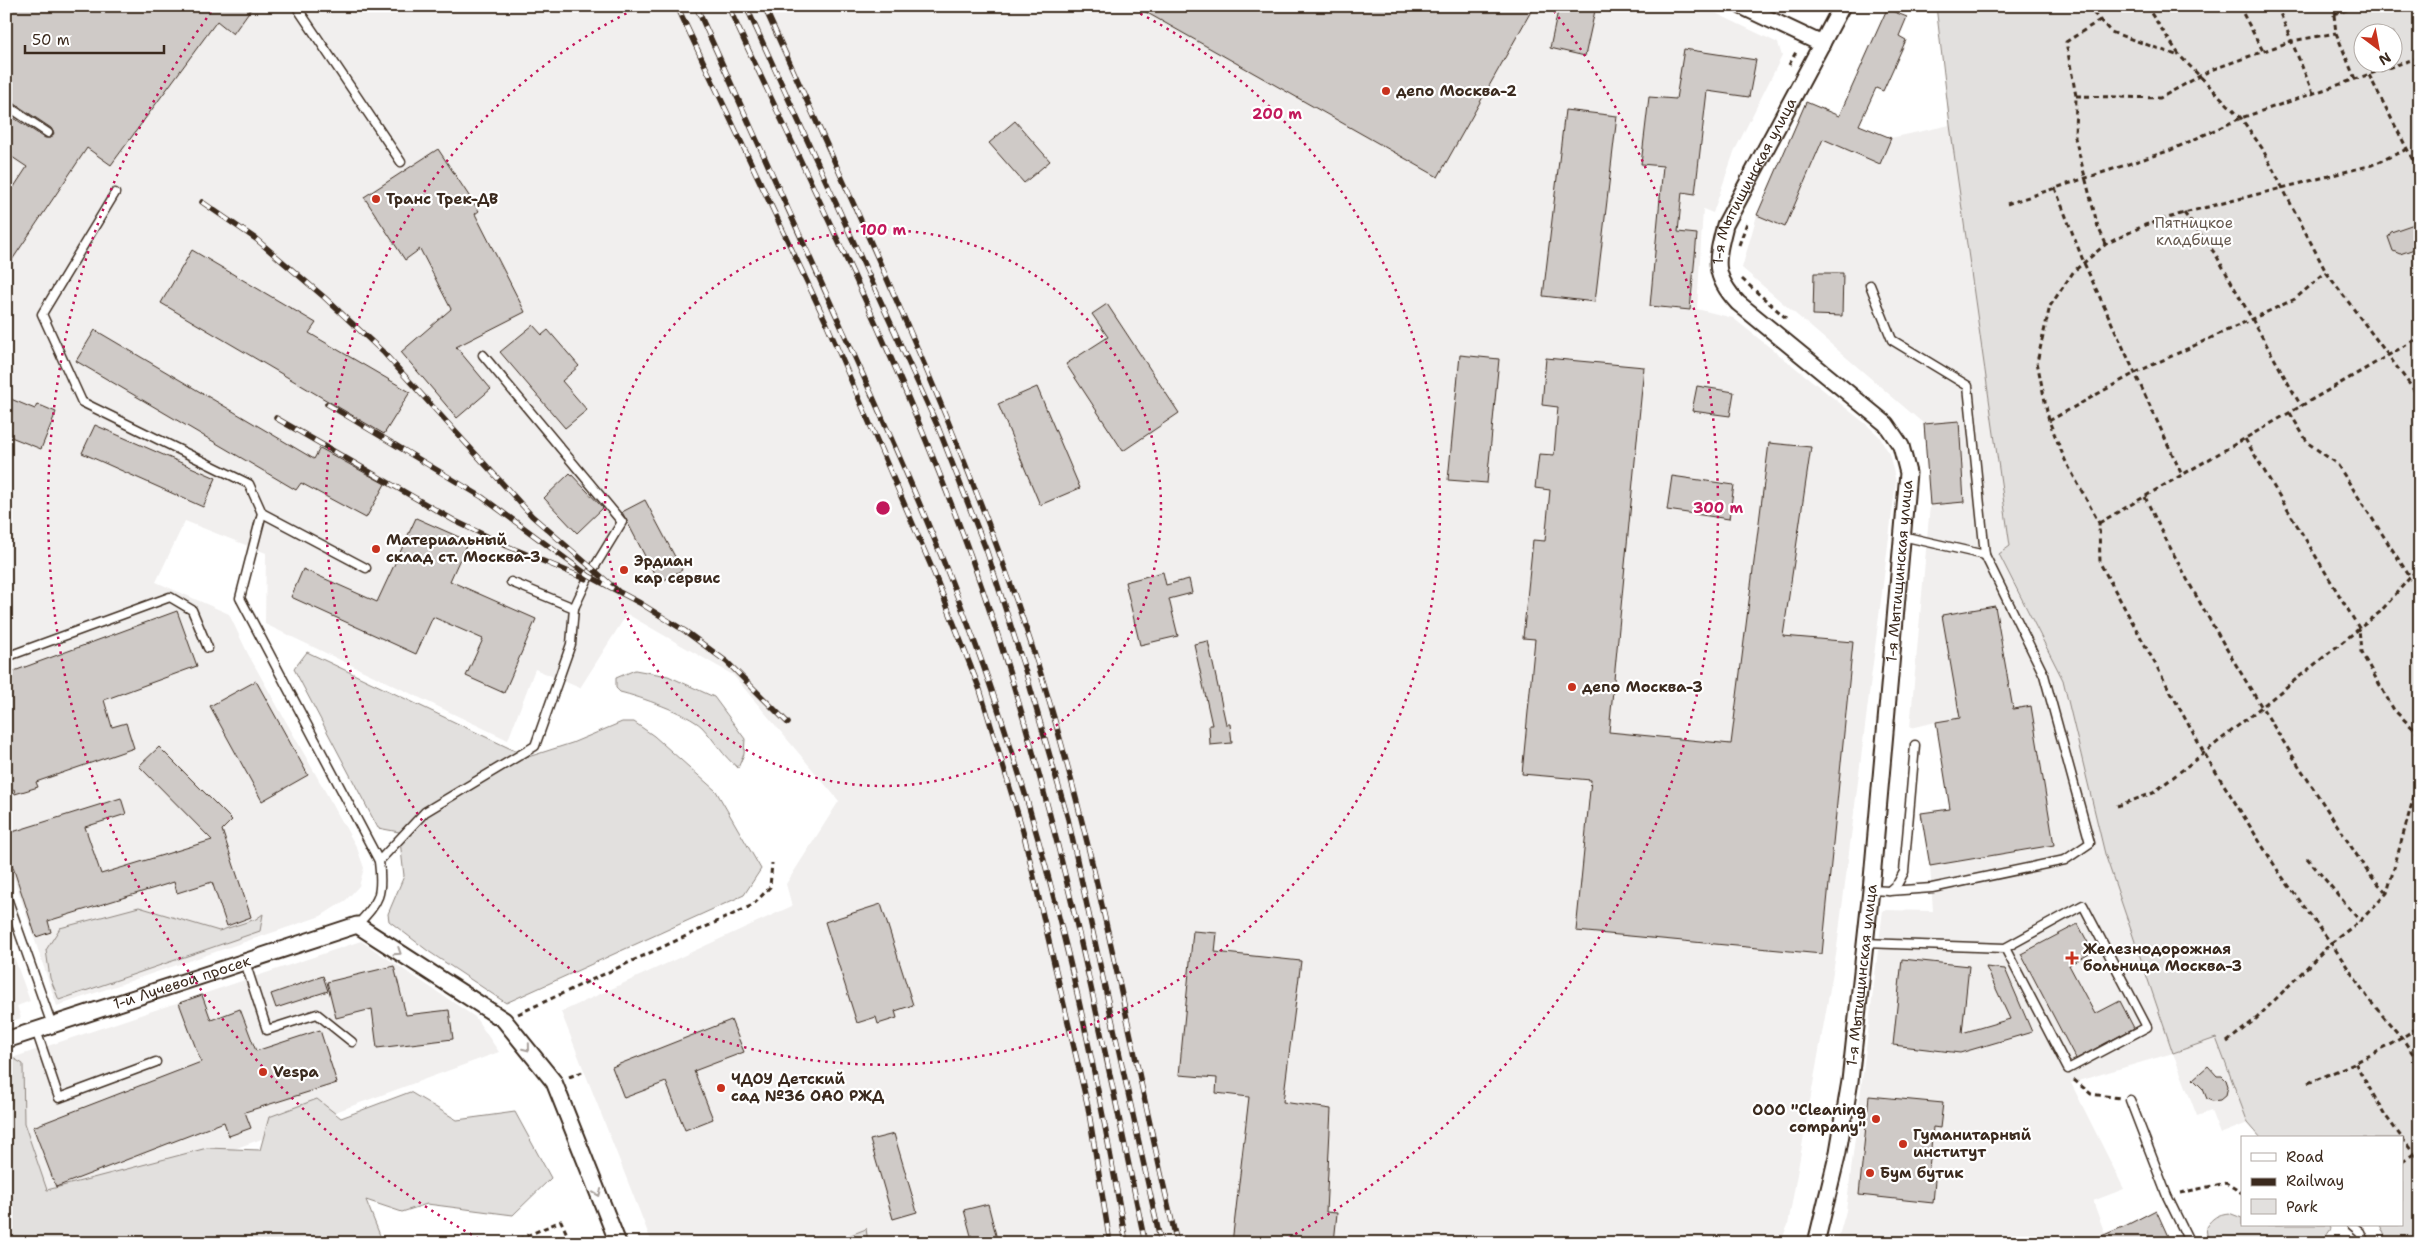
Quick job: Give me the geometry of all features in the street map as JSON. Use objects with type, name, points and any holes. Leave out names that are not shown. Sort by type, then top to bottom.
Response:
[{"type":"street","points":[[1740,6],[1822,44]]},
{"type":"street","name":"1-я Мытищинская улица","points":[[1816,1243],[1838,1152],[1850,1081],[1870,890],[1908,473],[1901,446],[1886,424],[1738,303],[1724,288],[1718,270],[1719,248],[1725,225],[1842,6]]},
{"type":"street","points":[[357,925],[504,1020],[554,1082],[618,1243]]},
{"type":"street","name":"1-й Лучевой просек","points":[[6,1040],[357,925]]},
{"type":"lane","points":[[296,6],[401,162]]},
{"type":"lane","points":[[6,108],[9,107],[48,133]]},
{"type":"lane","points":[[115,193],[42,314],[82,402],[249,484],[262,513],[366,568]]},
{"type":"lane","points":[[1870,285],[1892,340],[1968,386],[1985,555],[2044,675],[2090,842],[2065,860],[1932,888],[1889,891],[1870,890]]},
{"type":"lane","points":[[379,861],[425,812],[535,746],[571,644],[574,608],[589,576],[622,522],[483,355]]},
{"type":"lane","points":[[262,513],[240,598],[379,861],[382,884],[375,905],[357,925]]},
{"type":"lane","points":[[1902,536],[1985,555]]},
{"type":"lane","points":[[511,582],[574,608]]},
{"type":"lane","points":[[6,657],[170,597],[192,610],[208,648]]},
{"type":"lane","points":[[1889,891],[1898,883],[1904,872],[1916,745]]},
{"type":"lane","points":[[6,895],[52,1025]]},
{"type":"lane","points":[[1864,943],[2005,948],[2082,905],[2146,1027],[2068,1069],[2005,948]]},
{"type":"lane","points":[[245,962],[267,1030],[317,1014],[352,1042]]},
{"type":"lane","points":[[36,1030],[59,1098],[156,1062]]},
{"type":"lane","points":[[2130,1100],[2167,1196],[2190,1243]]},
{"type":"lane","points":[[2353,1226],[2360,1232],[2365,1243]]},
{"type":"path","points":[[2087,6],[2111,32],[2180,56]]},
{"type":"path","points":[[2146,6],[2180,56],[2241,118],[2262,148],[2326,272],[2420,398]]},
{"type":"path","points":[[2239,6],[2263,51]]},
{"type":"path","points":[[2277,6],[2313,93]]},
{"type":"path","points":[[2333,6],[2336,33],[2355,80]]},
{"type":"path","points":[[2334,14],[2359,6]]},
{"type":"path","points":[[2100,20],[2066,42],[2076,96],[2075,138],[2098,227],[2106,244]]},
{"type":"path","points":[[2076,96],[2160,98],[2199,75],[2263,51],[2292,41],[2336,33]]},
{"type":"path","points":[[2007,204],[2171,150],[2241,118],[2420,57]]},
{"type":"path","points":[[2369,75],[2420,174]]},
{"type":"path","points":[[2407,149],[2372,165],[2184,213],[2145,225],[2106,244],[2074,272],[2050,306],[2037,362],[2050,421],[2065,460],[2099,523],[2100,563],[2204,753],[2280,874],[2370,1000],[2402,1038],[2420,1064]]},
{"type":"path","points":[[2412,160],[2420,158]]},
{"type":"path","points":[[2055,188],[2084,263],[2182,475]]},
{"type":"path","points":[[2184,213],[2216,255],[2301,406]]},
{"type":"path","points":[[1736,252],[1750,216]]},
{"type":"path","points":[[2050,421],[2136,373],[2252,318],[2295,300],[2326,272]]},
{"type":"path","points":[[1741,279],[1793,325]]},
{"type":"path","points":[[2099,523],[2420,338]]},
{"type":"path","points":[[2290,413],[2308,443],[2337,464],[2410,577]]},
{"type":"path","points":[[2245,439],[2359,628],[2361,652],[2394,710],[2420,736]]},
{"type":"path","points":[[2145,497],[2173,556],[2261,708],[2369,874],[2387,893]]},
{"type":"path","points":[[2116,806],[2153,793],[2261,708],[2380,612],[2420,566]]},
{"type":"path","points":[[2228,1042],[2257,1018],[2331,943],[2360,921],[2387,893],[2414,796],[2420,785]]},
{"type":"path","points":[[2414,796],[2420,800]]},
{"type":"path","points":[[2307,858],[2360,921]]},
{"type":"path","points":[[504,1020],[753,905],[770,887],[772,864]]},
{"type":"path","points":[[2308,1083],[2355,1063],[2402,1038],[2420,1026]]},
{"type":"path","points":[[2355,1063],[2385,1115],[2401,1136]]},
{"type":"path","points":[[2068,1069],[2075,1082],[2091,1094],[2130,1100]]},
{"type":"path","points":[[2404,1141],[2420,1162]]},
{"type":"path","points":[[2404,1159],[2414,1154]]},
{"type":"path","points":[[2167,1196],[2226,1183],[2241,1192]]},
{"type":"path","points":[[510,1243],[562,1221],[571,1243]]},
{"type":"shaded area","points":[[6,6],[1701,6],[1778,43],[1782,56],[1734,152],[1713,213],[1703,209],[1697,309],[1733,318],[1866,424],[1879,436],[1889,453],[1896,482],[1836,955],[1788,1225],[1780,1243],[868,1243],[865,1229],[830,1243],[652,1243],[561,1012],[792,906],[786,884],[839,801],[733,675],[627,614],[580,688],[535,669],[508,740],[265,624],[266,553],[185,521],[156,582],[229,614],[248,654],[357,848],[364,868],[359,886],[346,900],[321,916],[57,1006],[6,855]]},
{"type":"shaded area","points":[[1806,102],[1891,138],[1950,125],[2010,546],[1999,555],[2063,680],[2105,854],[2173,1053],[2071,1083],[2124,1189],[2093,1201],[2105,1234],[2156,1210],[2172,1243],[1837,1243],[1846,1211],[1883,910],[1933,911],[1930,866],[1921,813],[1950,808],[1936,722],[1910,728],[1930,505],[1924,424],[1742,268],[1757,215]]},
{"type":"shaded area","points":[[6,935],[30,1001],[17,1006],[21,1018],[6,1023]]},
{"type":"shaded area","points":[[361,941],[475,1017],[499,1052],[234,1149],[6,1243],[6,1060]]},
{"type":"shaded area","points":[[2216,1037],[2248,1123],[2220,1134],[2211,1111],[2197,1116],[2173,1053]]},
{"type":"green space","name":"Пятницкое кладбище","points":[[1936,6],[2420,6],[2420,1243],[2388,1243],[2380,1226],[2404,1226],[2404,1136],[2259,1136],[2248,1123],[2216,1038],[2173,1053],[2105,854],[2063,680],[1999,554],[2010,546],[1950,125]]},
{"type":"green space","points":[[307,652],[528,757],[572,743],[622,722],[634,722],[654,736],[716,791],[761,869],[744,895],[506,1003],[428,951],[389,921],[388,914],[404,876],[399,832],[378,828],[294,669]]},
{"type":"green space","points":[[635,670],[668,676],[714,697],[745,739],[744,754],[738,768],[702,727],[686,716],[663,706],[620,692],[616,688],[616,678]]},
{"type":"green space","points":[[139,907],[219,931],[256,919],[263,914],[260,931],[59,1000],[50,978],[46,950],[60,928]]},
{"type":"green space","points":[[6,1054],[23,1064],[24,1123],[47,1190],[207,1148],[260,1150],[269,1117],[317,1099],[341,1118],[410,1092],[457,1120],[515,1112],[551,1178],[513,1215],[427,1204],[402,1212],[366,1200],[383,1243],[6,1243]]},
{"type":"green space","points":[[2229,1213],[2241,1218],[2241,1226],[2330,1226],[2331,1229],[2317,1243],[2208,1243],[2206,1227],[2211,1221],[2222,1214]]},
{"type":"green space","points":[[866,1229],[868,1243],[830,1243]]},
{"type":"building","points":[[6,6],[253,6],[233,34],[217,21],[111,165],[87,148],[6,269],[6,199],[27,167],[6,153],[6,113],[45,138],[51,138],[54,133],[51,128],[12,102],[6,102]]},
{"type":"building","name":"депо Москва-2","points":[[1135,6],[1534,6],[1438,177]]},
{"type":"building","points":[[1559,6],[1596,6],[1585,56],[1550,48]]},
{"type":"building","points":[[1887,9],[1907,17],[1899,36],[1906,40],[1883,91],[1876,88],[1859,125],[1891,138],[1880,164],[1823,139],[1785,227],[1757,215],[1806,102],[1839,116]]},
{"type":"building","points":[[1684,49],[1756,60],[1749,97],[1707,91],[1695,194],[1682,192],[1678,232],[1697,234],[1690,310],[1650,306],[1663,166],[1641,164],[1649,97],[1676,99]]},
{"type":"building","points":[[1565,110],[1617,116],[1595,302],[1543,296]]},
{"type":"building","points":[[1015,121],[1050,161],[1024,183],[989,143]]},
{"type":"building","points":[[438,149],[479,211],[475,214],[525,312],[456,347],[491,389],[457,418],[401,352],[451,309],[420,249],[405,260],[364,197]]},
{"type":"building","points":[[2420,222],[2420,247],[2400,254],[2393,251],[2388,237],[2391,232]]},
{"type":"building","points":[[192,250],[316,323],[309,333],[410,392],[384,434],[161,303]]},
{"type":"building","points":[[1814,273],[1843,273],[1842,316],[1813,315]]},
{"type":"building","points":[[1107,304],[1179,413],[1123,451],[1066,364],[1108,337],[1092,314]]},
{"type":"building","points":[[533,325],[542,335],[548,330],[579,366],[562,381],[587,410],[565,428],[500,352]]},
{"type":"building","points":[[95,330],[314,459],[320,448],[385,484],[366,518],[301,483],[296,490],[76,361]]},
{"type":"building","points":[[1460,355],[1499,359],[1487,483],[1448,480]]},
{"type":"building","name":"депо Москва-3","points":[[1546,358],[1644,367],[1609,732],[1731,744],[1769,443],[1811,447],[1783,636],[1853,642],[1822,954],[1576,931],[1591,780],[1522,774],[1535,639],[1523,638],[1533,540],[1545,541],[1550,490],[1535,488],[1539,454],[1554,455],[1558,407],[1542,405]]},
{"type":"building","points":[[1697,386],[1734,392],[1730,416],[1692,411]]},
{"type":"building","points":[[1037,387],[1080,488],[1040,505],[998,404]]},
{"type":"building","points":[[6,397],[35,409],[37,404],[56,412],[41,449],[6,435]]},
{"type":"building","points":[[1959,421],[1964,502],[1930,505],[1924,424]]},
{"type":"building","points":[[95,425],[216,478],[203,507],[82,453]]},
{"type":"building","points":[[570,473],[603,508],[577,533],[544,498]]},
{"type":"building","points":[[1672,476],[1734,485],[1729,519],[1667,510]]},
{"type":"building","points":[[645,500],[682,570],[659,583],[622,512]]},
{"type":"building","points":[[416,518],[468,541],[450,581],[536,619],[504,693],[466,676],[483,639],[433,617],[416,654],[291,597],[303,569],[377,602]]},
{"type":"building","points":[[1163,572],[1166,585],[1189,579],[1192,593],[1169,599],[1178,636],[1140,645],[1125,582]]},
{"type":"building","points":[[1995,606],[2013,709],[2031,706],[2054,845],[1930,866],[1921,813],[1950,809],[1936,722],[1960,718],[1942,615]]},
{"type":"building","points":[[177,611],[197,666],[104,700],[112,727],[126,723],[134,748],[36,782],[38,787],[15,794],[14,789],[6,792],[6,674]]},
{"type":"building","points":[[1208,641],[1226,724],[1230,724],[1232,743],[1210,745],[1209,725],[1212,725],[1194,644]]},
{"type":"building","points":[[256,681],[308,775],[262,801],[210,706]]},
{"type":"building","points":[[159,747],[232,820],[222,830],[251,917],[227,926],[212,882],[177,893],[174,882],[48,921],[51,932],[36,937],[6,846],[6,834],[121,798],[126,814],[85,827],[101,874],[212,840],[139,766]]},
{"type":"building","points":[[881,904],[913,1005],[895,1011],[897,1018],[878,1024],[876,1017],[857,1023],[825,922]]},
{"type":"building","points":[[2078,924],[2093,952],[2069,965],[2095,1014],[2120,1001],[2134,1028],[2076,1059],[2021,954]]},
{"type":"building","points":[[1193,931],[1217,933],[1215,952],[1301,961],[1283,1102],[1331,1109],[1326,1212],[1337,1213],[1334,1243],[1232,1243],[1249,1097],[1216,1093],[1217,1078],[1179,1075]]},
{"type":"building","points":[[1902,959],[1969,966],[1962,1033],[2010,1019],[1986,967],[2005,969],[2032,1032],[1960,1053],[1893,1045]]},
{"type":"building","points":[[394,966],[406,1015],[449,1010],[453,1039],[377,1048],[372,1009],[336,1018],[327,982]]},
{"type":"building","points":[[323,976],[328,991],[276,1008],[271,994]]},
{"type":"building","points":[[202,995],[211,1020],[240,1009],[256,1051],[320,1030],[337,1083],[245,1112],[251,1128],[229,1136],[224,1122],[56,1187],[33,1127],[201,1062],[179,1003]]},
{"type":"building","points":[[731,1020],[744,1052],[694,1071],[713,1119],[685,1130],[666,1082],[624,1098],[612,1067]]},
{"type":"building","points":[[2208,1066],[2217,1076],[2222,1076],[2226,1080],[2228,1086],[2226,1095],[2220,1100],[2212,1101],[2207,1099],[2203,1089],[2193,1079]]},
{"type":"building","points":[[1869,1096],[1943,1103],[1940,1128],[1933,1127],[1928,1179],[1935,1180],[1933,1203],[1859,1195]]},
{"type":"building","points":[[894,1134],[917,1212],[893,1219],[870,1140]]},
{"type":"building","points":[[988,1204],[998,1243],[973,1243],[964,1210]]},
{"type":"building","points":[[2156,1210],[2171,1243],[2085,1243],[2125,1226]]},
{"type":"railway","points":[[677,6],[826,322],[934,573],[980,690],[1023,831],[1088,1107],[1110,1243]]},
{"type":"railway","points":[[696,6],[908,478],[943,560],[990,685],[1013,753],[1070,961],[1086,1031],[1126,1243]]},
{"type":"railway","points":[[728,6],[886,346],[944,484],[999,638],[1025,723],[1070,895],[1145,1243]]},
{"type":"railway","points":[[746,6],[938,427],[987,552],[1026,673],[1068,819],[1161,1243]]},
{"type":"railway","points":[[764,6],[875,251],[946,416],[979,499],[1039,668],[1079,810],[1177,1243]]},
{"type":"railway","points":[[202,202],[256,239],[324,297],[383,352],[532,516],[617,590]]},
{"type":"railway","points":[[327,404],[482,497],[589,576],[640,603],[685,631],[727,662],[788,723]]},
{"type":"railway","points":[[276,418],[455,521],[507,546],[586,579]]},
{"type":"place","name":"депо Москва-2","points":[[1386,91]]},
{"type":"place","name":"Транс Трек-ДВ","points":[[376,199]]},
{"type":"place","name":"Материальный склад ст. Москва-3","points":[[376,549]]},
{"type":"place","name":"Эрдиан кар сервис","points":[[624,570]]},
{"type":"place","name":"депо Москва-3","points":[[1572,687]]},
{"type":"place","name":"Железнодорожная больница Москва-3","points":[[2072,958]]},
{"type":"place","name":"Vespa","points":[[263,1072]]},
{"type":"place","name":"ЧДОУ Детский сад №36 ОАО РЖД","points":[[721,1088]]},
{"type":"place","name":"ООО \"Cleaning company\"","points":[[1876,1119]]},
{"type":"place","name":"Гуманитарный институт","points":[[1903,1144]]},
{"type":"place","name":"Бум бутик","points":[[1870,1173]]}]
